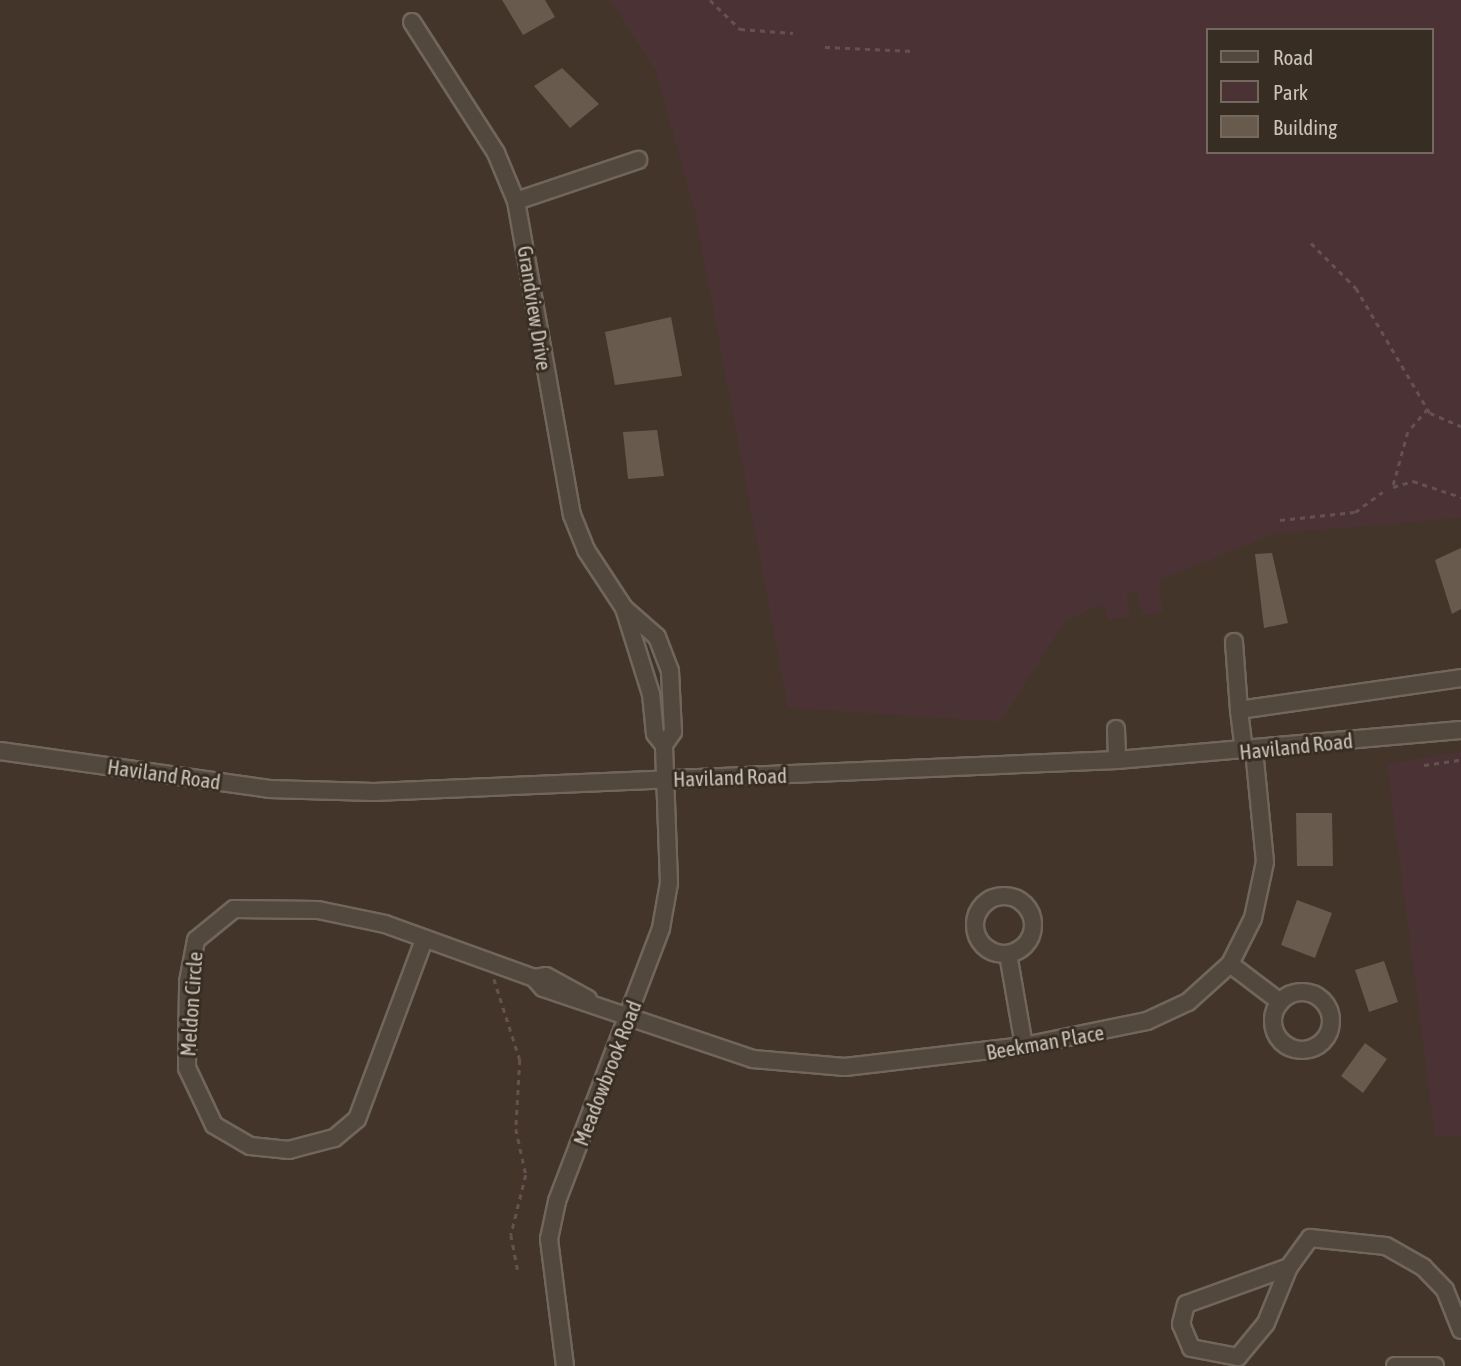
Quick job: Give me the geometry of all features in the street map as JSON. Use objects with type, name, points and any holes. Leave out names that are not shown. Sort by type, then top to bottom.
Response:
[{"type":"street","name":"Grandview Drive","points":[[412,22],[496,153],[516,201],[572,515],[586,550],[624,608],[651,694],[655,734],[664,745],[674,732],[670,671],[644,620],[624,608]]},
{"type":"street","points":[[516,201],[638,160]]},
{"type":"street","name":"Beekman Place","points":[[628,1014],[753,1059],[819,1065],[1024,1046],[1156,1018],[1188,1002],[1230,964],[1264,880],[1249,751],[1239,710],[1234,642]]},
{"type":"street","points":[[1239,710],[1461,678]]},
{"type":"street","points":[[1116,729],[1117,760]]},
{"type":"street","name":"Haviland Road","points":[[0,751],[269,789],[374,792],[1117,760],[1249,751],[1461,730]]},
{"type":"street","name":"Meadowbrook Road","points":[[565,1366],[550,1239],[557,1201],[628,1014],[650,966],[665,905],[668,779],[664,745]]},
{"type":"street","name":"Meldon Circle","points":[[424,940],[357,1119],[334,1138],[289,1150],[250,1146],[214,1125],[187,1068],[187,1027],[196,940],[218,916],[253,907],[318,910],[384,923],[424,940],[534,978],[542,988],[588,999],[628,1014]]},
{"type":"street","points":[[1008,954],[1024,1046]]},
{"type":"street","points":[[1230,964],[1280,1002]]},
{"type":"street","points":[[1289,1267],[1186,1304],[1181,1324],[1191,1348],[1238,1357],[1266,1323],[1289,1267],[1310,1238],[1386,1246],[1445,1290],[1461,1330]]},
{"type":"street","points":[[1395,1366],[1425,1366]]},
{"type":"path","points":[[710,0],[740,29],[793,33]]},
{"type":"path","points":[[825,47],[914,51]]},
{"type":"path","points":[[1311,243],[1356,288],[1428,409],[1461,426]]},
{"type":"path","points":[[1428,409],[1408,432],[1392,487],[1413,481],[1461,497]]},
{"type":"path","points":[[1280,520],[1344,515],[1384,492]]},
{"type":"path","points":[[1424,765],[1461,760]]},
{"type":"path","points":[[494,977],[520,1060],[516,1129],[526,1175],[511,1235],[518,1272]]},
{"type":"green space","points":[[610,0],[1461,0],[1461,518],[1273,534],[1159,581],[1163,612],[1141,615],[1137,591],[1127,595],[1130,617],[1107,620],[1105,604],[1065,621],[1001,722],[788,708],[695,213],[656,72]]},
{"type":"green space","points":[[1461,751],[1461,1136],[1435,1138],[1387,764]]},
{"type":"building","points":[[502,0],[545,0],[555,17],[523,35]]},
{"type":"building","points":[[562,68],[599,104],[570,128],[534,86]]},
{"type":"building","points":[[671,317],[682,376],[615,385],[605,332]]},
{"type":"building","points":[[657,430],[664,476],[628,479],[623,432]]},
{"type":"building","points":[[1461,548],[1461,609],[1452,614],[1435,560]]},
{"type":"building","points":[[1272,553],[1288,623],[1264,628],[1255,554]]},
{"type":"building","points":[[1296,813],[1332,813],[1333,866],[1297,866]]},
{"type":"building","points":[[1297,900],[1332,913],[1315,958],[1281,945]]},
{"type":"building","points":[[1384,961],[1398,1002],[1369,1012],[1355,970]]},
{"type":"building","points":[[1365,1043],[1387,1059],[1363,1093],[1341,1076]]}]
